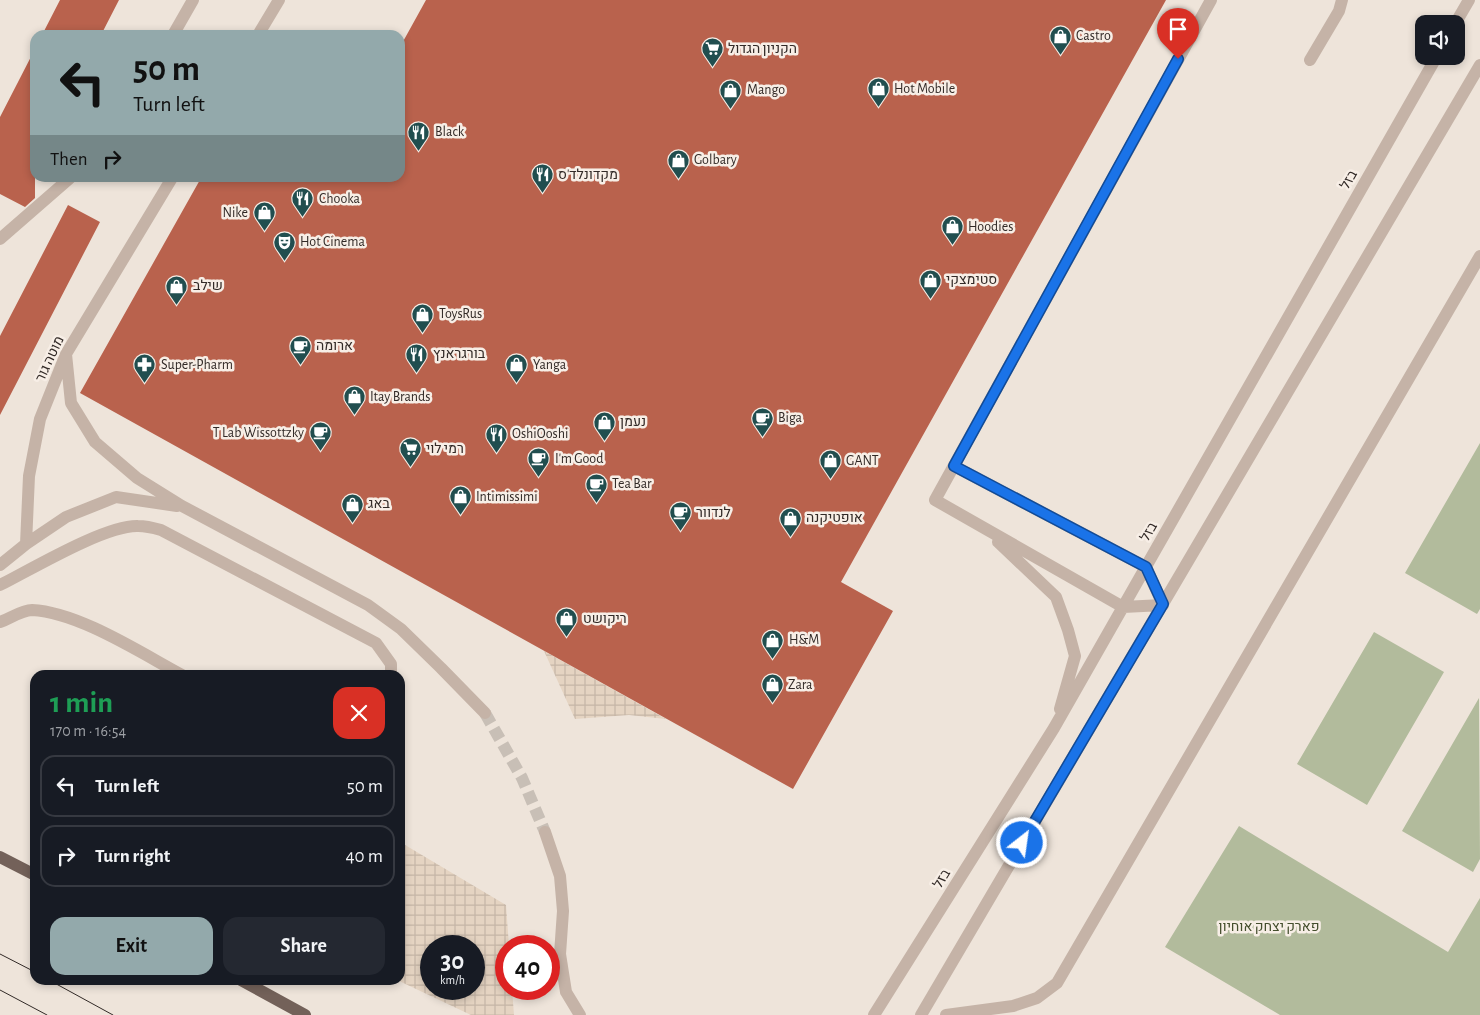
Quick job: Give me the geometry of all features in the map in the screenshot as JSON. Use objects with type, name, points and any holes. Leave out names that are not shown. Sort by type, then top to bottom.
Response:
[{"type":"main road","points":[[0,857],[30,872]]},
{"type":"main road","points":[[250,985],[305,1015]]},
{"type":"street","points":[[176,30],[193,0]]},
{"type":"street","points":[[261,30],[279,0]]},
{"type":"street","points":[[1163,604],[1124,607],[935,500],[1211,0]]},
{"type":"street","points":[[1310,60],[1339,11],[1342,0]]},
{"type":"street","points":[[1460,15],[1469,0]]},
{"type":"street","name":"בזל","points":[[874,1015],[1054,728],[1432,65]]},
{"type":"street","points":[[921,1015],[1480,65]]},
{"type":"street","points":[[0,239],[65,182]]},
{"type":"street","name":"מוטה גור","points":[[26,544],[29,476],[40,420],[66,354],[170,182]]},
{"type":"street","points":[[946,1015],[1013,1006],[1037,998],[1057,983],[1480,256]]},
{"type":"street","points":[[66,354],[70,403],[95,442],[138,478],[182,506],[368,606],[401,629],[485,713]]},
{"type":"street","points":[[954,466],[1146,567],[1163,604]]},
{"type":"street","points":[[0,565],[26,544],[66,517],[116,497],[182,506]]},
{"type":"street","points":[[0,585],[78,545],[111,531],[137,525],[161,530],[376,643],[391,664],[391,670]]},
{"type":"street","points":[[984,528],[1056,597],[1068,630],[1075,656],[1054,728]]},
{"type":"street","points":[[0,622],[30,610],[56,614],[88,625],[173,670]]},
{"type":"street","points":[[545,832],[560,876],[563,911],[560,954],[566,992],[580,1015]]},
{"type":"green space","points":[[1480,443],[1480,609],[1477,614],[1405,573]]},
{"type":"green space","points":[[1374,632],[1444,672],[1367,805],[1297,764]]},
{"type":"green space","points":[[1479,698],[1480,859],[1473,872],[1402,831]]},
{"type":"green space","name":"פארק יצחק אוחיון","points":[[1239,826],[1448,952],[1480,898],[1480,1015],[1280,1015],[1165,947]]},
{"type":"shaded area","points":[[544,651],[666,719],[629,715],[575,719]]},
{"type":"shaded area","points":[[405,845],[506,905],[508,935],[495,935],[495,1000],[513,1000],[514,1015],[471,1015],[439,1000],[485,1000],[485,935],[420,935],[420,991],[405,984]]},
{"type":"building","points":[[60,0],[119,0],[104,30],[45,30]]},
{"type":"building","points":[[426,0],[1166,0],[841,582],[893,611],[793,789],[80,393],[199,182],[405,182],[405,38]]},
{"type":"building","points":[[30,59],[30,182],[35,182],[35,198],[25,207],[0,194],[0,117]]},
{"type":"building","points":[[68,205],[100,222],[0,415],[0,336]]},
{"type":"tunnel","points":[[485,713],[522,778],[545,832]]},
{"type":"tram line","points":[[0,954],[30,969]]},
{"type":"tram line","points":[[58,985],[113,1015]]},
{"type":"tram line","points":[[0,990],[47,1015]]},
{"type":"place","name":"Castro","points":[[1060,55]]},
{"type":"place","name":"הקניון הגדול","points":[[712,68]]},
{"type":"place","name":"Hot Mobile","points":[[878,108]]},
{"type":"place","name":"Mango","points":[[731,109]]},
{"type":"place","name":"Black","points":[[419,151]]},
{"type":"place","name":"Golbary","points":[[678,179]]},
{"type":"place","name":"מקדונלד'ס","points":[[542,194]]},
{"type":"place","name":"Chooka","points":[[303,218]]},
{"type":"place","name":"Nike","points":[[264,232]]},
{"type":"place","name":"Hoodies","points":[[952,246]]},
{"type":"place","name":"Hot Cinema","points":[[284,261]]},
{"type":"place","name":"סטימצקי","points":[[930,299]]},
{"type":"place","name":"שילב","points":[[177,305]]},
{"type":"place","name":"ToysRus","points":[[423,333]]},
{"type":"place","name":"ארומה","points":[[300,365]]},
{"type":"place","name":"בורגראנץ","points":[[417,373]]},
{"type":"place","name":"Super-Pharm","points":[[145,384]]},
{"type":"place","name":"Yanga","points":[[517,384]]},
{"type":"place","name":"Itay Brands","points":[[354,416]]},
{"type":"place","name":"Biga","points":[[762,437]]},
{"type":"place","name":"נעמן","points":[[604,441]]},
{"type":"place","name":"T Lab Wissottzky","points":[[320,452]]},
{"type":"place","name":"OshiOoshi","points":[[496,453]]},
{"type":"place","name":"רמי לוי","points":[[410,468]]},
{"type":"place","name":"I'm Good","points":[[539,478]]},
{"type":"place","name":"GANT","points":[[830,480]]},
{"type":"place","name":"Tea Bar","points":[[596,503]]},
{"type":"place","name":"Intimissimi","points":[[460,516]]},
{"type":"place","name":"באג","points":[[352,523]]},
{"type":"place","name":"לנדוור","points":[[680,532]]},
{"type":"place","name":"אופטיקנה","points":[[790,537]]},
{"type":"place","name":"ריקושט","points":[[567,638]]},
{"type":"place","name":"H&M","points":[[773,659]]},
{"type":"place","name":"Zara","points":[[772,704]]},
{"type":"route","points":[[1022,843],[1163,604],[1146,567],[954,466],[1178,59]]}]
